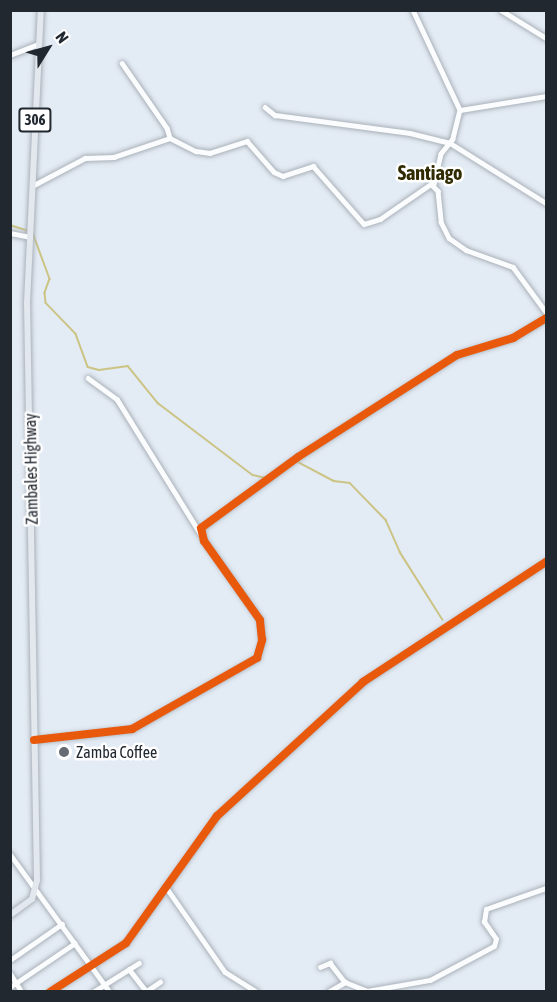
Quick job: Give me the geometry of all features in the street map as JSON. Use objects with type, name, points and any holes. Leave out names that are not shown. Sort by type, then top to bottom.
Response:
[{"type":"main road","name":"Zambales Highway","points":[[36,889],[27,303],[41,10]]},
{"type":"main road","points":[[10,915],[28,903],[36,889]]},
{"type":"street","points":[[413,10],[460,110],[450,143],[441,154],[434,185],[441,222],[449,238],[466,250],[513,267],[546,312]]},
{"type":"street","points":[[501,10],[546,38]]},
{"type":"street","points":[[10,55],[39,45]]},
{"type":"street","points":[[122,63],[167,128],[170,138]]},
{"type":"street","points":[[460,110],[546,96]]},
{"type":"street","points":[[265,107],[276,115],[410,133],[450,143],[546,203]]},
{"type":"street","points":[[32,186],[85,158],[114,157],[170,138],[202,153],[247,141],[274,172],[284,176],[313,166],[364,224],[375,222],[428,185],[434,185]]},
{"type":"street","points":[[10,233],[30,234]]},
{"type":"street","points":[[200,533],[294,461],[459,353],[513,338],[546,318]]},
{"type":"street","points":[[34,740],[132,729],[259,655],[260,620],[200,533],[117,399],[88,378]]},
{"type":"street","points":[[50,992],[126,943],[217,816],[363,682],[546,562]]},
{"type":"street","points":[[10,854],[110,992]]},
{"type":"street","points":[[166,887],[225,972],[257,992]]},
{"type":"street","points":[[320,967],[329,962],[345,982],[366,991],[430,980],[494,946],[496,939],[484,922],[486,909],[546,888]]},
{"type":"street","points":[[10,960],[62,924]]},
{"type":"street","points":[[10,987],[75,943]]},
{"type":"street","points":[[93,992],[140,963]]},
{"type":"street","points":[[129,969],[145,991],[160,982]]},
{"type":"street","points":[[10,973],[22,992]]},
{"type":"street","points":[[328,992],[345,982]]},
{"type":"waterway","points":[[10,225],[29,231]]},
{"type":"waterway","points":[[33,233],[50,279],[45,293],[46,303],[76,334],[88,367],[99,370],[128,366],[158,403],[253,475],[266,478]]},
{"type":"waterway","points":[[296,461],[334,481],[350,483],[386,520],[400,552],[443,620]]},
{"type":"cycle path","points":[[34,740],[132,729],[257,658],[262,640],[260,620],[204,541],[201,528],[298,457],[457,355],[513,338],[546,318]]},
{"type":"cycle path","points":[[50,992],[126,943],[217,816],[363,682],[546,562]]},
{"type":"place","name":"Zamba Coffee","points":[[64,752]]},
{"type":"district","name":"Santiago","points":[[430,172]]}]
